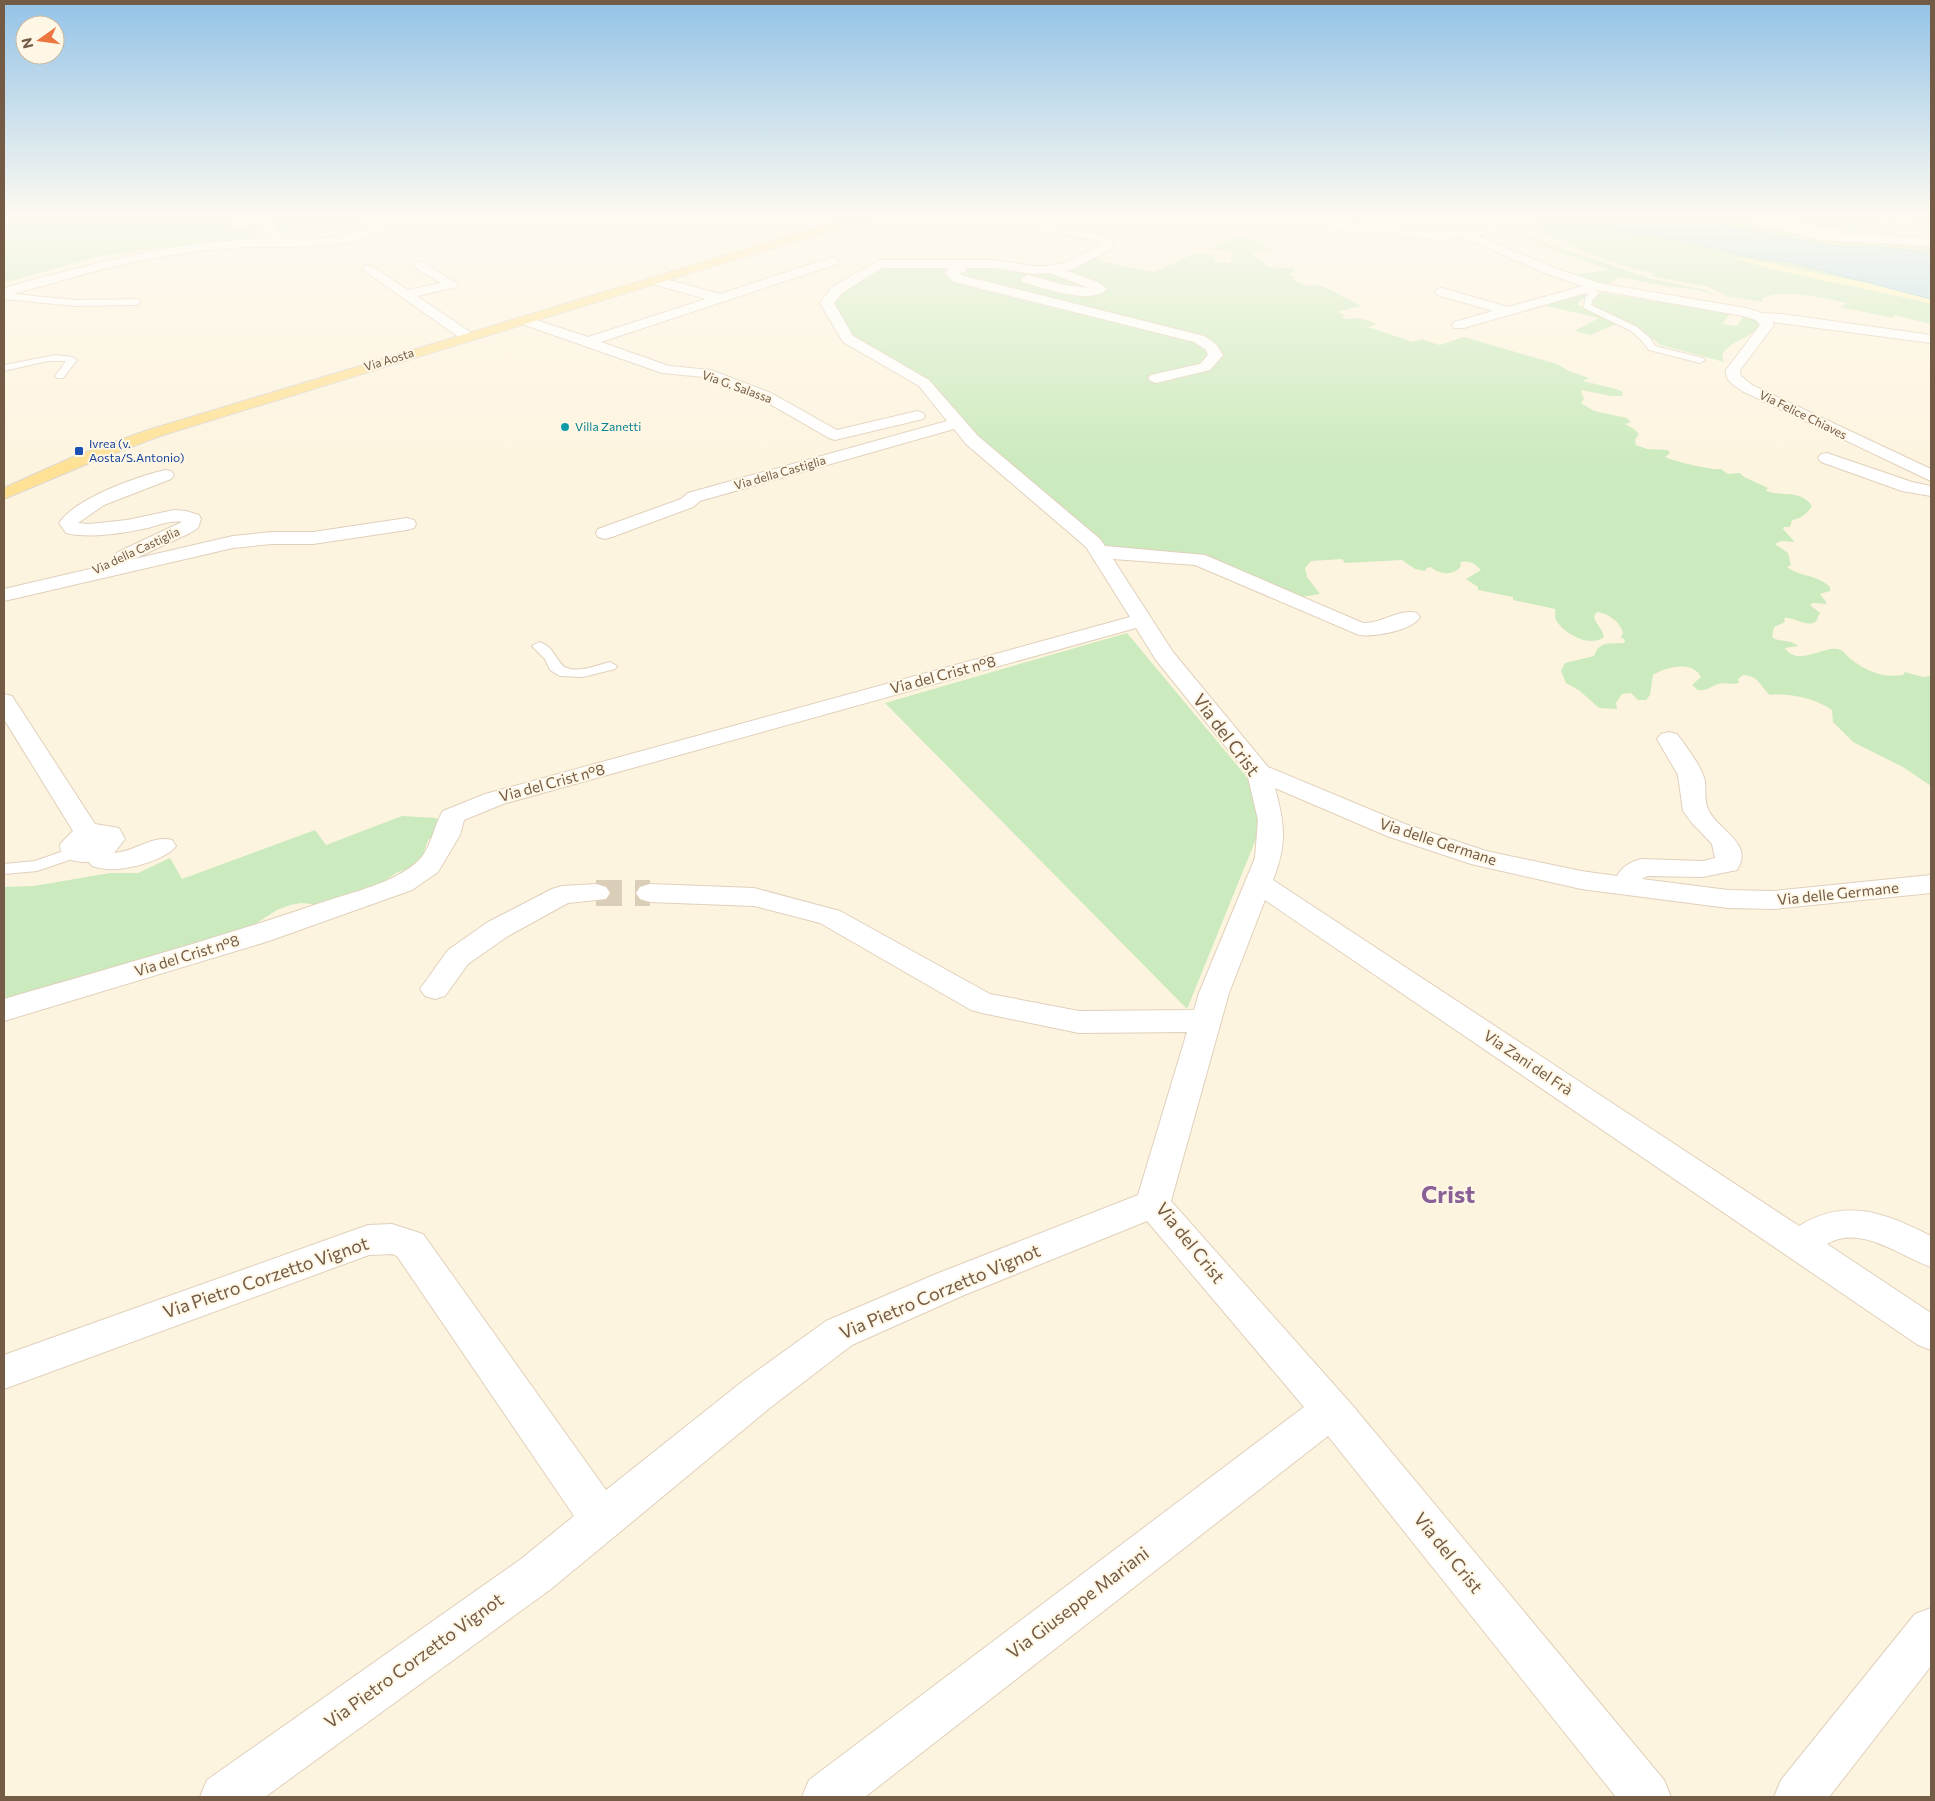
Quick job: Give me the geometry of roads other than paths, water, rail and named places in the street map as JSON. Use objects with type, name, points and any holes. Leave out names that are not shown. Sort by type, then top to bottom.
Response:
[{"type":"main road","name":"Via Aosta","points":[[4,494],[72,464],[154,433],[589,300]]},
{"type":"street","points":[[413,300],[468,337]]},
{"type":"street","points":[[588,342],[713,300]]},
{"type":"street","name":"Via del Crist","points":[[830,300],[828,303],[848,340],[924,383],[972,440],[1093,543],[1164,655],[1259,772],[1271,820],[1268,858],[1214,993],[1153,1204],[1331,1410],[1647,1797]]},
{"type":"street","points":[[1042,300],[1199,340],[1211,347],[1216,355],[1205,367],[1156,378]]},
{"type":"street","points":[[1470,300],[1508,311]]},
{"type":"street","points":[[1458,325],[1547,300]]},
{"type":"street","points":[[1677,300],[1746,312],[1764,321],[1782,318],[1931,339]]},
{"type":"street","name":"Via G. Salassa","points":[[524,320],[668,370],[706,373],[766,396],[835,435],[917,416]]},
{"type":"street","name":"Via Felice Chiaves","points":[[1764,321],[1733,370],[1735,379],[1746,388],[1931,476]]},
{"type":"street","name":"Via della Castiglia","points":[[605,533],[687,502],[694,497],[958,423]]},
{"type":"street","name":"Via Felice Chiaves","points":[[1827,458],[1849,469],[1908,487],[1931,490]]},
{"type":"street","name":"Via della Castiglia","points":[[76,579],[191,524],[192,519],[186,516],[170,516],[145,523],[92,529],[73,529],[69,526],[68,523],[73,516],[86,507],[165,475]]},
{"type":"street","name":"Via della Castiglia","points":[[4,595],[233,542],[272,538],[313,538],[407,524]]},
{"type":"street","points":[[1098,551],[1116,554],[1198,559],[1359,629],[1382,630],[1410,617]]},
{"type":"street","name":"Via del Crist n°8","points":[[4,1010],[256,935],[402,884],[429,866],[447,835],[452,816],[494,799],[1142,620]]},
{"type":"street","points":[[4,701],[87,846],[101,860],[110,862],[126,860],[163,846]]},
{"type":"street","points":[[1625,886],[1632,874],[1642,867],[1703,870],[1728,864],[1730,854],[1722,838],[1702,820],[1695,809],[1691,779],[1669,739]]},
{"type":"street","name":"Via delle Germane","points":[[1259,772],[1396,830],[1480,858],[1581,880],[1728,899],[1774,900],[1931,884]]},
{"type":"street","name":"Via Zani del Frà","points":[[1258,883],[1931,1333]]},
{"type":"street","points":[[435,989],[458,957],[498,929],[562,895],[596,893]]},
{"type":"street","points":[[650,893],[754,897],[830,917],[982,1003],[1078,1022],[1206,1021]]},
{"type":"street","name":"Via Pietro Corzetto Vignot","points":[[224,1797],[536,1574],[757,1394],[839,1333],[950,1285],[1153,1204]]},
{"type":"street","points":[[1798,1244],[1831,1226],[1853,1223],[1877,1227],[1931,1252]]},
{"type":"street","name":"Via Pietro Corzetto Vignot","points":[[4,1372],[368,1240],[392,1238],[410,1244],[602,1520]]},
{"type":"street","name":"Via Giuseppe Mariani","points":[[826,1797],[1331,1410]]},
{"type":"street","points":[[1798,1797],[1931,1630]]},
{"type":"lane","points":[[45,300],[75,303],[137,302]]},
{"type":"lane","points":[[1588,300],[1587,306],[1599,314],[1638,331],[1648,340],[1647,343],[1652,348],[1700,360]]},
{"type":"lane","points":[[4,368],[53,359],[66,358],[72,360],[60,376]]},
{"type":"lane","points":[[539,646],[551,657],[556,667],[565,673],[583,673],[610,666]]},
{"type":"lane","points":[[4,869],[37,866],[87,846]]},
{"type":"tunnel","points":[[596,893],[650,893]]},
{"type":"place","name":"Villa Zanetti","points":[[565,427]]},
{"type":"place","name":"Ivrea (v. Aosta/S.Antonio)","points":[[79,451]]},
{"type":"district","name":"Crist","points":[[1448,1195]]}]
